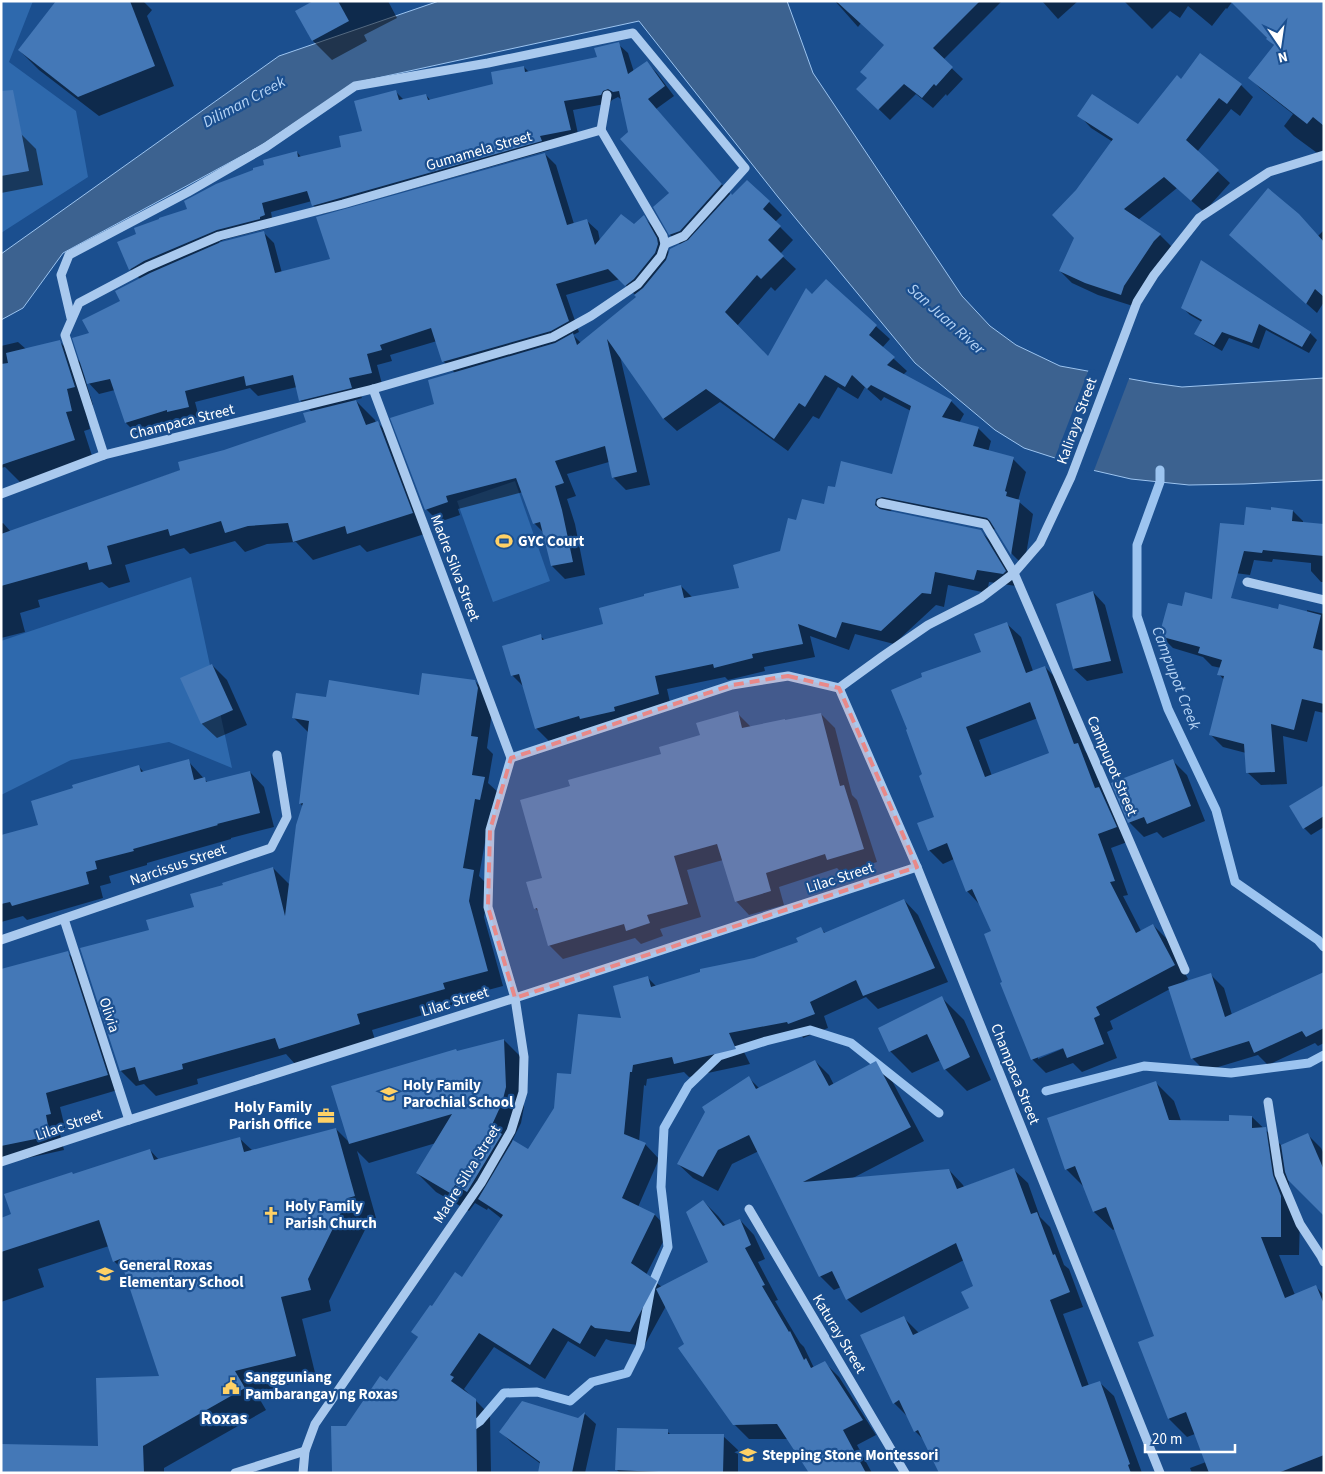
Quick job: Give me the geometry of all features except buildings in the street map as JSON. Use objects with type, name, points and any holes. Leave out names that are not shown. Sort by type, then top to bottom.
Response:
[{"type":"street","points":[[104,455],[65,335],[71,318],[60,275],[69,255],[188,192],[266,147],[355,86],[488,63],[633,33],[745,168],[684,236],[665,244]]},
{"type":"street","points":[[373,389],[553,337],[591,316],[638,284],[661,256],[665,244],[663,236],[601,130],[606,95]]},
{"type":"street","name":"Gumamela Street","points":[[71,318],[79,304],[147,266],[219,236],[344,204],[601,130]]},
{"type":"street","name":"Kaliraya Street","points":[[839,688],[928,625],[981,598],[1014,573],[1040,543],[1071,477],[1137,302],[1154,275],[1199,218],[1269,172],[1324,155]]},
{"type":"street","name":"Champaca Street","points":[[1,494],[104,455],[373,389]]},
{"type":"street","name":"Madre Silva Street","points":[[303,1473],[305,1451],[316,1424],[481,1183],[510,1132],[523,1092],[524,1057],[515,998],[488,907],[490,830],[511,758],[373,389]]},
{"type":"street","name":"Campupot Street","points":[[881,503],[985,524],[1014,573],[1186,970]]},
{"type":"street","points":[[1247,582],[1324,600]]},
{"type":"street","points":[[511,758],[732,684],[788,676],[839,688]]},
{"type":"street","name":"Champaca Street","points":[[839,688],[917,868],[1160,1473]]},
{"type":"street","name":"Narcissus Street","points":[[1,940],[271,848],[287,817],[277,755]]},
{"type":"street","name":"Lilac Street","points":[[1,1162],[917,868]]},
{"type":"street","name":"Olivia","points":[[64,919],[129,1120]]},
{"type":"street","points":[[1268,1102],[1278,1174],[1300,1224],[1323,1259]]},
{"type":"street","name":"Katuray Street","points":[[749,1210],[905,1473]]},
{"type":"street","points":[[234,1473],[305,1451]]},
{"type":"highlighted area","points":[[788,676],[839,688],[917,867],[515,998],[488,907],[490,830],[511,758],[732,685]]},
{"type":"shaded area","points":[[1,1],[33,1],[9,62],[76,111],[88,177],[1,233]]},
{"type":"shaded area","name":"GYC Court","points":[[515,481],[550,581],[493,602],[457,501]]},
{"type":"shaded area","points":[[191,577],[232,768],[169,742],[71,760],[1,795],[1,641]]},
{"type":"water","points":[[439,1],[787,1],[813,73],[962,296],[990,326],[1016,345],[1060,366],[1153,383],[1182,387],[1324,378],[1324,480],[1189,485],[1131,479],[1092,470],[1024,448],[995,430],[915,363],[778,197],[639,21],[354,83],[262,145],[63,253],[23,308],[1,320],[1,254],[279,56]]},
{"type":"pier","points":[[1089,369],[1130,376],[1093,473],[1054,460]]},
{"type":"waterway","name":"Campupot Creek","points":[[1160,470],[1160,482],[1137,545],[1137,616],[1168,709],[1216,810],[1235,882],[1318,940],[1324,947]]},
{"type":"waterway","name":"Campupot Creek","points":[[467,1430],[480,1421],[504,1393],[537,1392],[570,1401],[592,1382],[627,1373],[640,1347],[651,1287],[668,1247],[661,1187],[664,1128],[688,1086],[719,1056],[766,1041],[810,1030],[851,1043],[939,1113]]},
{"type":"waterway","name":"Campupot Creek","points":[[1046,1091],[1144,1066],[1231,1073],[1309,1063],[1324,1055]]},
{"type":"place","name":"GYC Court","points":[[504,541]]},
{"type":"place","name":"Holy Family Parochial School","points":[[389,1094]]},
{"type":"place","name":"Holy Family Parish Office","points":[[326,1116]]},
{"type":"place","name":"Holy Family Parish Church","points":[[271,1215]]},
{"type":"place","name":"General Roxas Elementary School","points":[[105,1274]]},
{"type":"place","name":"Sangguniang Pambarangay ng Roxas","points":[[231,1386]]},
{"type":"place","name":"Stepping Stone Montessori","points":[[748,1455]]},
{"type":"district","name":"Roxas","points":[[224,1418]]},
{"type":"water label","name":"Diliman Creek","points":[[244,102]]},
{"type":"water label","name":"San Juan River","points":[[946,319]]}]
